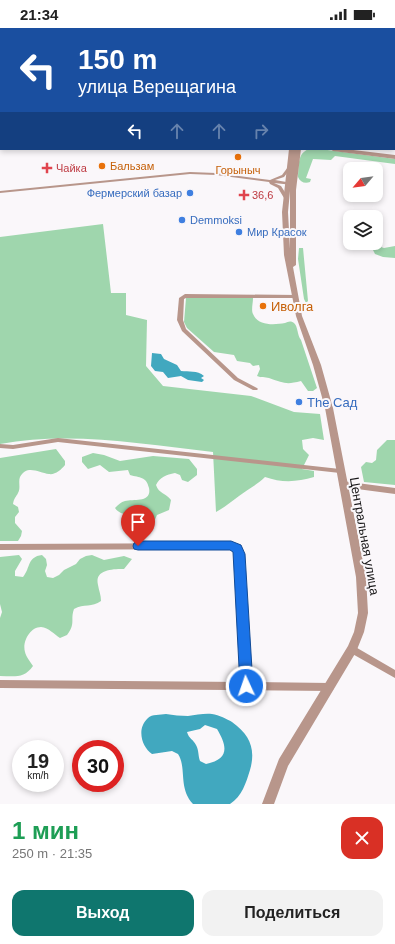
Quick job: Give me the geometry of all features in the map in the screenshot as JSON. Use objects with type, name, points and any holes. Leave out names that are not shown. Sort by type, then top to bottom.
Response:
[{"type":"street","points":[[340,150],[395,158]]},
{"type":"street","points":[[292,152],[289,168],[292,278]]},
{"type":"street","points":[[292,152],[290,184],[286,197],[285,228],[287,255],[292,278]]},
{"type":"street","points":[[260,180],[280,178],[289,168]]},
{"type":"street","points":[[0,192],[180,174],[210,174],[290,184]]},
{"type":"street","points":[[260,180],[280,187],[286,197]]},
{"type":"street","name":"Центральная улица","points":[[268,804],[283,763],[352,649],[359,632],[363,613],[361,577],[324,388],[304,332],[292,278]]},
{"type":"street","points":[[255,389],[236,379],[184,330],[180,320],[182,298],[185,296],[295,296]]},
{"type":"street","points":[[0,446],[13,446],[58,440],[340,471]]},
{"type":"street","points":[[342,484],[395,491]]},
{"type":"street","points":[[0,547],[234,546],[240,554],[246,686]]},
{"type":"street","points":[[352,649],[395,674]]},
{"type":"street","points":[[0,684],[330,687]]},
{"type":"green space","points":[[307,150],[328,150],[395,159],[395,164],[335,156],[331,160],[313,159],[306,178],[311,179],[310,182],[305,183],[298,177],[299,164],[302,154]]},
{"type":"green space","points":[[103,224],[111,293],[126,293],[126,315],[147,320],[146,366],[163,386],[251,396],[294,412],[320,414],[324,440],[313,438],[302,440],[303,449],[309,455],[302,469],[314,471],[314,477],[290,481],[265,477],[256,485],[216,512],[213,452],[106,440],[26,440],[0,444],[0,237]]},
{"type":"green space","points":[[395,246],[395,258],[383,257],[375,254],[373,250],[383,250],[383,248]]},
{"type":"green space","points":[[299,248],[303,248],[308,301],[306,303],[304,299],[298,259]]},
{"type":"green space","points":[[186,298],[253,298],[252,312],[255,318],[262,323],[281,324],[290,321],[294,323],[317,388],[313,391],[308,391],[301,381],[285,383],[269,378],[258,377],[257,376],[260,369],[259,365],[253,366],[250,363],[237,361],[234,355],[214,352],[187,328],[184,322]]},
{"type":"green space","points":[[387,440],[395,440],[395,485],[364,482],[361,467],[366,462],[372,463],[376,460],[377,450]]},
{"type":"green space","points":[[56,449],[65,461],[65,465],[60,470],[51,474],[30,470],[23,473],[20,477],[19,491],[13,504],[18,507],[19,512],[15,517],[15,523],[22,531],[21,536],[18,541],[0,541],[0,458]]},
{"type":"green space","points":[[93,453],[104,455],[120,461],[153,456],[189,459],[197,469],[197,475],[188,482],[182,480],[180,475],[175,473],[161,478],[156,485],[161,492],[171,500],[169,510],[157,515],[152,526],[145,526],[143,516],[124,514],[115,508],[124,501],[142,499],[148,496],[149,488],[146,481],[142,478],[130,475],[128,470],[109,472],[100,465],[88,469],[82,462],[82,457]]},
{"type":"green space","points":[[19,555],[22,559],[15,571],[15,576],[23,577],[32,560],[37,556],[42,555],[46,559],[47,565],[45,571],[47,577],[53,578],[86,556],[92,555],[104,560],[124,556],[132,559],[124,569],[106,571],[99,576],[98,585],[101,601],[74,609],[72,624],[67,635],[60,638],[49,630],[41,627],[30,632],[24,648],[26,656],[33,666],[30,670],[18,676],[0,676],[0,618],[2,612],[0,604],[0,557]]},
{"type":"water","points":[[152,353],[161,354],[164,359],[177,365],[181,371],[196,372],[201,374],[204,376],[201,378],[204,380],[202,382],[188,380],[181,376],[168,378],[163,372],[155,371],[151,366]]},
{"type":"water","points":[[166,714],[188,716],[206,714],[223,717],[238,727],[247,737],[252,749],[252,762],[243,789],[238,797],[230,804],[193,804],[188,798],[184,785],[182,765],[178,754],[172,751],[152,754],[145,747],[141,732],[144,722],[152,716]],"holes":[[[205,725],[217,729],[223,741],[223,755],[214,762],[206,764],[200,761],[197,747],[187,732],[200,729]]]},
{"type":"place","name":"Горыныч","points":[[238,157]]},
{"type":"place","name":"Бальзам","points":[[102,166]]},
{"type":"place","name":"Чайка","points":[[47,168]]},
{"type":"place","name":"Фермерский базар","points":[[190,193]]},
{"type":"place","name":"36,6","points":[[244,195]]},
{"type":"place","name":"Demmoksi","points":[[182,220]]},
{"type":"place","name":"Мир Красок","points":[[239,232]]},
{"type":"place","name":"Иволга","points":[[263,306]]},
{"type":"place","name":"The Сад","points":[[299,402]]},
{"type":"route","points":[[138,546],[231,545],[237,548],[240,554],[246,686]]}]
